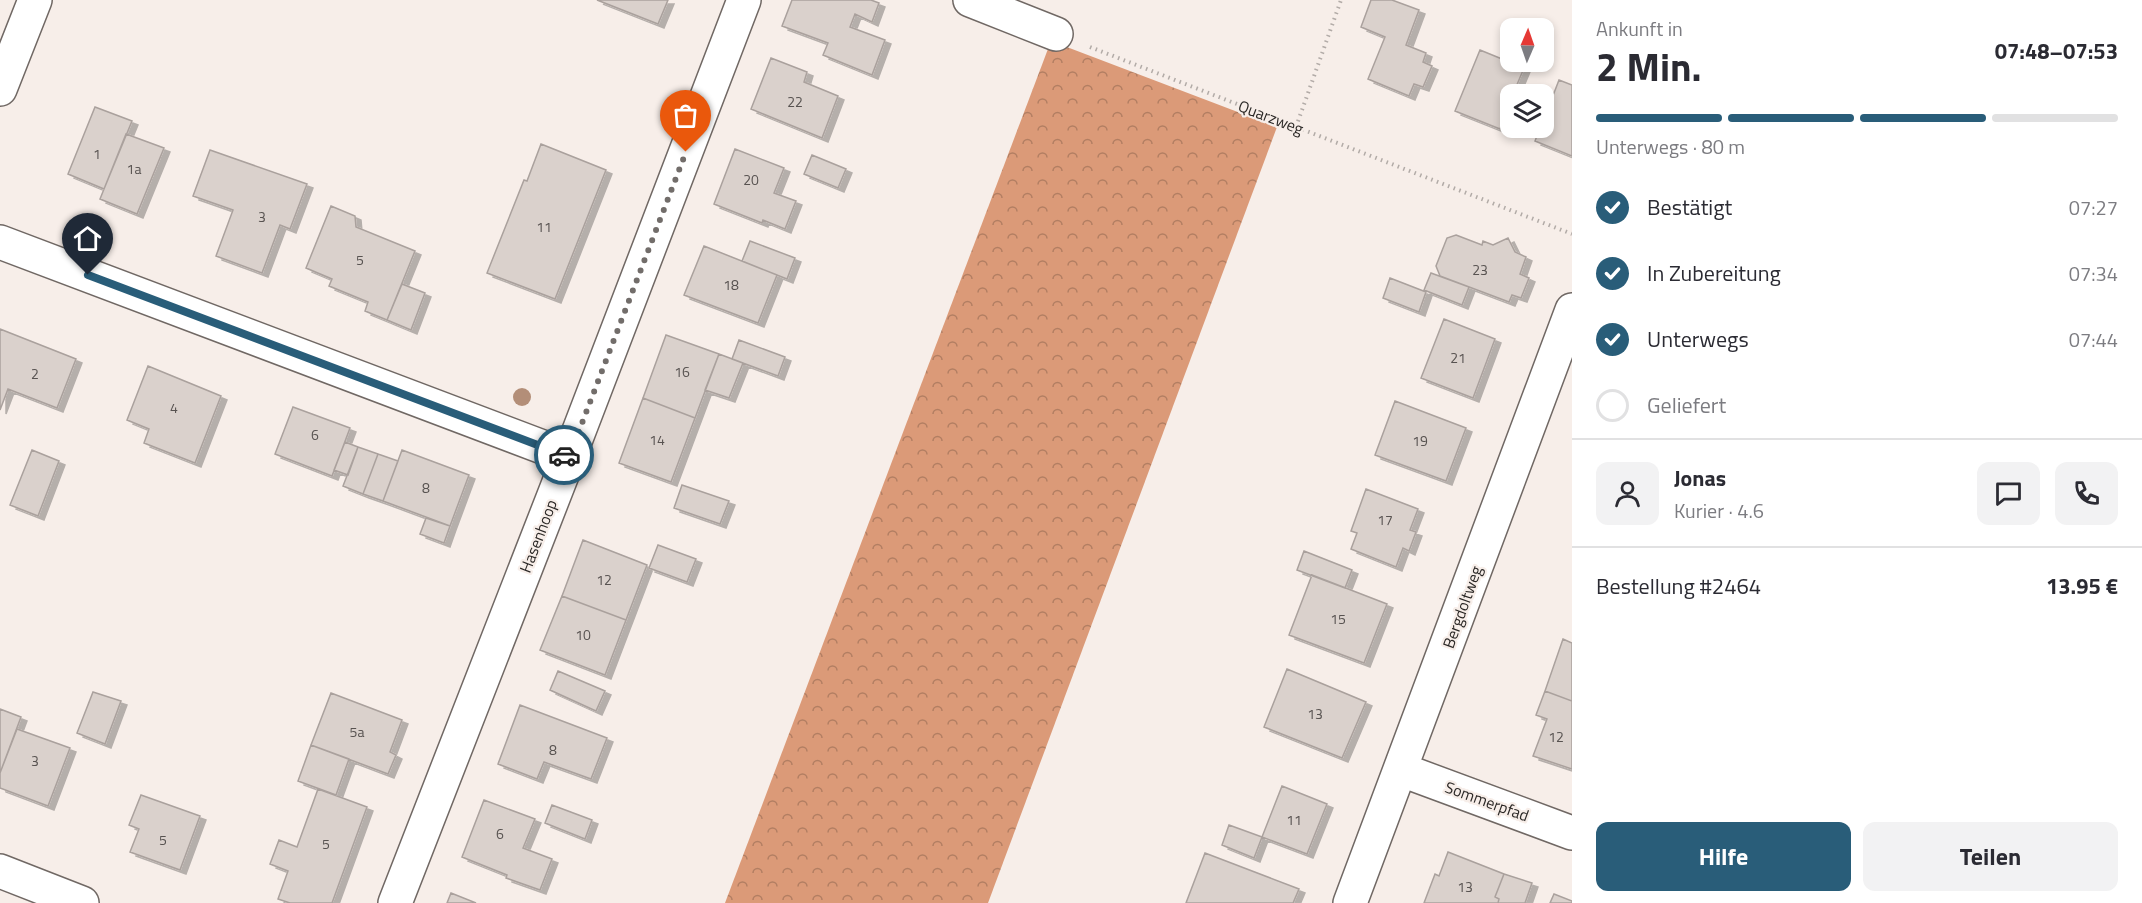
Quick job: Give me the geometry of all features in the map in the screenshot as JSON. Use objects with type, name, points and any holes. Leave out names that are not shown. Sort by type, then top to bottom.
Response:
[{"type":"street","points":[[0,89],[35,0]]},
{"type":"street","name":"Hasenhoop","points":[[395,903],[744,0]]},
{"type":"street","points":[[970,0],[1056,34]]},
{"type":"street","points":[[0,242],[569,457]]},
{"type":"street","name":"Bergdoltweg","points":[[1350,903],[1402,770],[1572,310]]},
{"type":"street","name":"Sommerpfad","points":[[1402,770],[1572,833]]},
{"type":"street","points":[[0,871],[82,903]]},
{"type":"path","points":[[1296,127],[1341,0]]},
{"type":"path","name":"Quarzweg","points":[[1056,34],[1572,234]]},
{"type":"green space","points":[[1051,41],[1277,127],[988,903],[725,903]]},
{"type":"building","points":[[597,0],[668,0],[658,24]]},
{"type":"building","points":[[792,0],[871,0],[879,3],[872,22],[855,14],[850,27],[885,40],[872,75],[823,55],[828,43],[782,26]]},
{"type":"building","points":[[1371,0],[1392,0],[1419,10],[1406,45],[1426,53],[1423,62],[1432,66],[1423,87],[1414,84],[1409,96],[1368,79],[1385,37],[1361,27]]},
{"type":"building","points":[[1480,50],[1500,58],[1500,72],[1522,72],[1517,84],[1500,84],[1500,129],[1455,111]]},
{"type":"building","points":[[771,58],[807,72],[804,82],[838,96],[822,138],[751,109]]},
{"type":"building","points":[[1559,80],[1572,85],[1572,156],[1535,141],[1536,138],[1554,138],[1554,93]]},
{"type":"building","points":[[95,107],[132,121],[104,189],[68,174]]},
{"type":"building","points":[[126,134],[164,148],[137,214],[100,199]]},
{"type":"building","points":[[541,144],[606,170],[555,299],[487,273]]},
{"type":"building","points":[[735,149],[784,168],[774,193],[796,201],[785,229],[763,220],[762,223],[714,204]]},
{"type":"building","points":[[210,150],[307,184],[290,229],[280,225],[262,273],[216,256],[233,210],[193,196]]},
{"type":"building","points":[[812,155],[846,169],[838,188],[804,174]]},
{"type":"building","points":[[331,206],[355,216],[356,227],[415,251],[387,320],[365,311],[368,302],[329,286],[332,279],[306,268]]},
{"type":"building","points":[[1456,235],[1482,245],[1483,241],[1493,245],[1508,238],[1515,252],[1526,257],[1520,274],[1529,278],[1521,298],[1512,295],[1509,302],[1440,276],[1436,266],[1447,238]]},
{"type":"building","points":[[750,241],[795,258],[787,279],[742,261]]},
{"type":"building","points":[[704,246],[777,275],[758,323],[684,295]]},
{"type":"building","points":[[1431,273],[1469,287],[1462,305],[1424,290]]},
{"type":"building","points":[[1390,278],[1426,292],[1419,312],[1383,298]]},
{"type":"building","points":[[402,284],[425,293],[411,330],[387,320]]},
{"type":"building","points":[[1444,319],[1495,339],[1473,398],[1421,378]]},
{"type":"building","points":[[0,329],[76,359],[57,408],[8,389],[0,410]]},
{"type":"building","points":[[666,335],[719,354],[695,418],[643,398]]},
{"type":"building","points":[[739,340],[785,357],[778,376],[732,359]]},
{"type":"building","points":[[719,354],[743,363],[729,398],[705,390]]},
{"type":"building","points":[[148,366],[221,396],[195,463],[144,443],[149,429],[127,420]]},
{"type":"building","points":[[643,398],[695,418],[671,482],[619,463]]},
{"type":"building","points":[[1395,401],[1466,428],[1446,481],[1375,455]]},
{"type":"building","points":[[293,407],[350,428],[332,476],[275,454]]},
{"type":"building","points":[[345,442],[358,447],[348,475],[334,470]]},
{"type":"building","points":[[358,447],[378,454],[363,494],[343,486]]},
{"type":"building","points":[[32,450],[59,461],[38,516],[10,505]]},
{"type":"building","points":[[402,450],[469,475],[450,526],[383,501]]},
{"type":"building","points":[[378,454],[398,461],[383,501],[363,494]]},
{"type":"building","points":[[682,485],[729,501],[720,524],[674,508]]},
{"type":"building","points":[[1366,489],[1418,509],[1410,530],[1416,532],[1409,551],[1403,548],[1396,567],[1351,549],[1357,533],[1351,531]]},
{"type":"building","points":[[426,518],[450,526],[444,543],[420,534]]},
{"type":"building","points":[[583,540],[647,565],[626,620],[562,596]]},
{"type":"building","points":[[658,545],[696,559],[687,582],[649,568]]},
{"type":"building","points":[[1304,551],[1352,570],[1345,588],[1297,570]]},
{"type":"building","points":[[1312,575],[1387,604],[1364,663],[1289,635]]},
{"type":"building","points":[[562,596],[626,620],[605,675],[540,650]]},
{"type":"building","points":[[1563,639],[1572,643],[1572,701],[1545,691]]},
{"type":"building","points":[[1287,669],[1366,702],[1342,758],[1264,727]]},
{"type":"building","points":[[558,671],[605,691],[596,711],[550,690]]},
{"type":"building","points":[[1545,691],[1572,701],[1572,769],[1533,756],[1547,719],[1536,715]]},
{"type":"building","points":[[93,692],[121,701],[105,744],[77,733]]},
{"type":"building","points":[[331,693],[402,720],[390,752],[396,755],[388,774],[311,745]]},
{"type":"building","points":[[520,705],[607,738],[591,779],[544,762],[537,779],[498,764]]},
{"type":"building","points":[[0,709],[21,717],[0,773]]},
{"type":"building","points":[[17,729],[70,748],[48,806],[0,788],[0,773]]},
{"type":"building","points":[[311,745],[349,759],[336,795],[298,781]]},
{"type":"building","points":[[1282,786],[1327,804],[1307,854],[1262,837]]},
{"type":"building","points":[[318,789],[367,807],[332,903],[290,903],[278,899],[288,871],[270,864],[279,840],[297,847]]},
{"type":"building","points":[[141,795],[200,816],[180,870],[130,852],[139,829],[129,825]]},
{"type":"building","points":[[484,800],[535,819],[523,848],[552,859],[540,890],[506,878],[507,875],[462,857]]},
{"type":"building","points":[[552,805],[592,820],[585,839],[545,823]]},
{"type":"building","points":[[1229,825],[1262,837],[1254,858],[1222,845]]},
{"type":"building","points":[[1448,852],[1504,874],[1495,897],[1499,899],[1498,903],[1424,903],[1435,874],[1439,876]]},
{"type":"building","points":[[1205,853],[1299,889],[1293,903],[1186,903]]},
{"type":"building","points":[[1504,874],[1532,883],[1525,903],[1498,903],[1499,899],[1495,897]]},
{"type":"building","points":[[451,893],[476,903],[447,903]]},
{"type":"building","points":[[1554,894],[1572,901],[1572,903],[1550,903]]},
{"type":"way so far","points":[[564,455],[569,457],[686,152]]},
{"type":"route","points":[[88,275],[564,455]]}]
